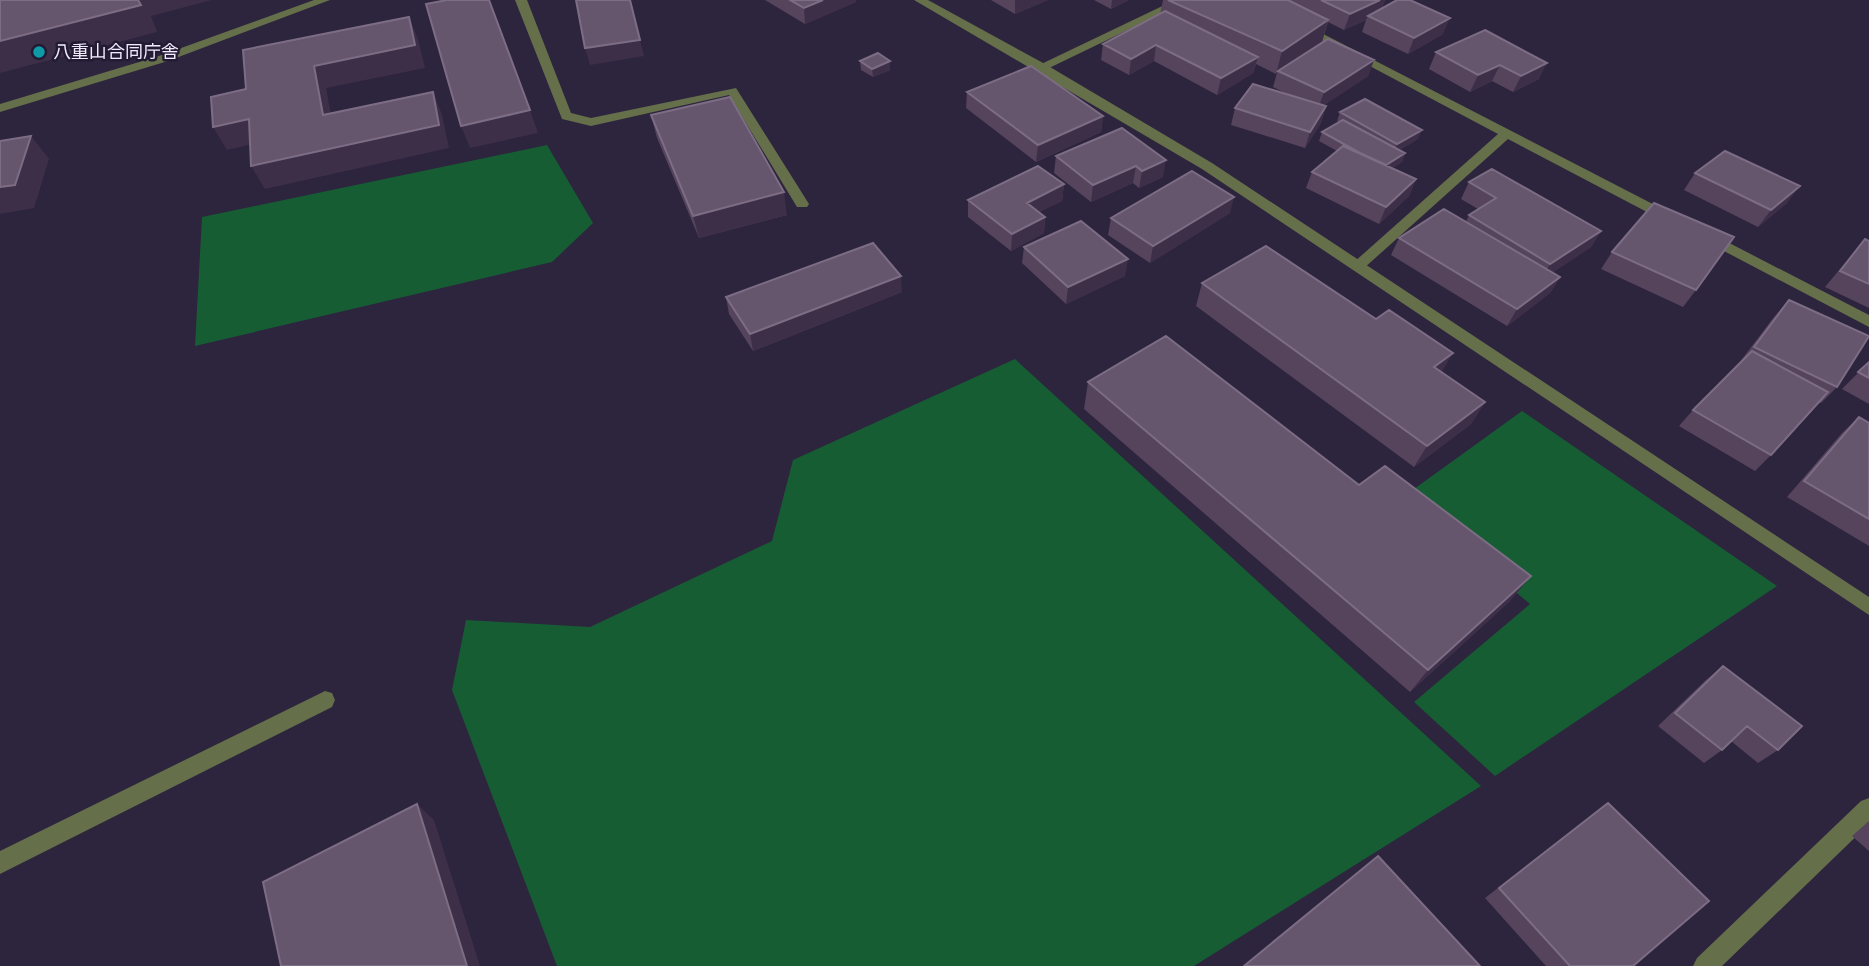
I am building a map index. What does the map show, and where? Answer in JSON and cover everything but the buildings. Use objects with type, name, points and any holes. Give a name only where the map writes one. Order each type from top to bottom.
[{"type":"street","points":[[0,108],[74,89],[197,48],[324,0]]},
{"type":"street","points":[[521,0],[566,116],[591,122],[732,91],[802,204]]},
{"type":"street","points":[[920,0],[1041,67],[1207,166],[1869,607]]},
{"type":"street","points":[[1041,67],[1184,0]]},
{"type":"street","points":[[1289,19],[1869,321]]},
{"type":"street","points":[[1358,266],[1507,133]]},
{"type":"street","points":[[0,863],[325,701]]},
{"type":"street","points":[[1705,966],[1869,809]]},
{"type":"green space","points":[[547,145],[593,223],[552,262],[195,346],[202,217]]},
{"type":"green space","points":[[1015,359],[1481,786],[1194,966],[557,966],[452,690],[466,620],[590,627],[772,541],[793,460]]},
{"type":"green space","points":[[1522,411],[1777,586],[1495,776],[1414,702],[1530,604],[1403,497]]},
{"type":"place","name":"八重山合同庁舎","points":[[39,52]]}]
